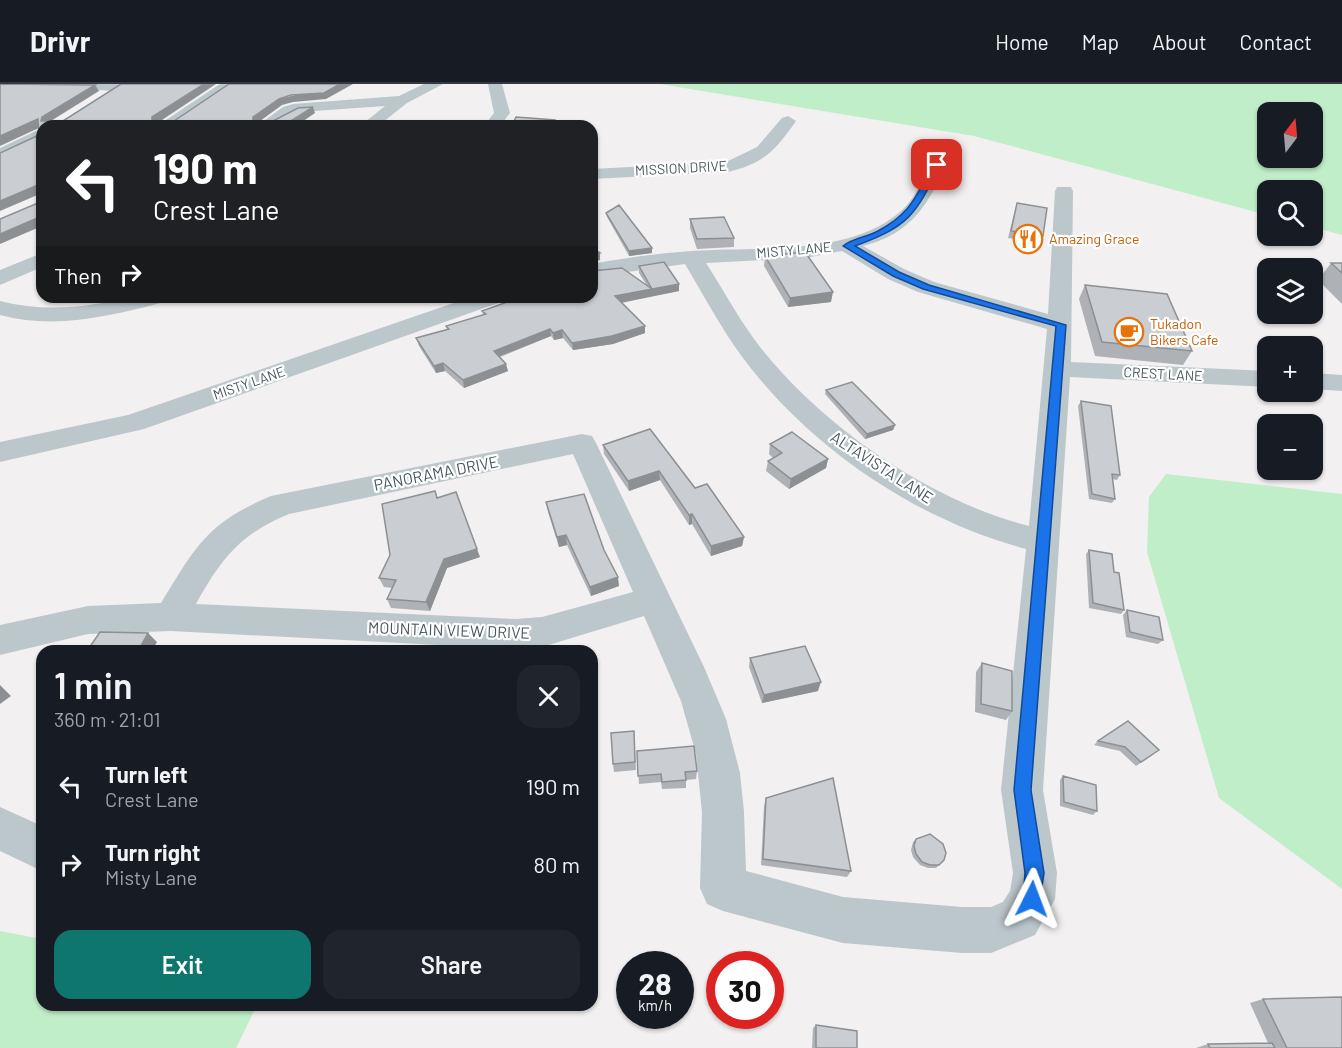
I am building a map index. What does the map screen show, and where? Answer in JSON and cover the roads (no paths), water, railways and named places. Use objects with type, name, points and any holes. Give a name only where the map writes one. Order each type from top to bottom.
[{"type":"street","points":[[76,84],[108,85],[119,88],[98,102]]},
{"type":"street","points":[[174,120],[230,84]]},
{"type":"street","points":[[376,120],[402,100],[436,84]]},
{"type":"street","points":[[495,84],[502,113],[497,120]]},
{"type":"street","points":[[274,120],[298,107],[402,100]]},
{"type":"street","name":"MISSION DRIVE","points":[[598,174],[728,167],[749,161],[763,153],[788,121]]},
{"type":"street","points":[[0,155],[36,136]]},
{"type":"street","name":"MISTY LANE","points":[[598,270],[641,261],[848,246],[879,234],[908,215],[916,206],[947,145]]},
{"type":"street","points":[[654,600],[693,683],[713,738],[724,826],[723,888],[843,920],[991,930],[1019,919],[1032,899],[1035,873],[1022,790],[1058,369],[1064,191]]},
{"type":"street","points":[[848,246],[896,274],[926,287],[1061,325]]},
{"type":"street","name":"ALTAVISTA LANE","points":[[692,257],[728,317],[754,354],[791,397],[824,428],[865,459],[944,507],[982,524],[1043,542]]},
{"type":"street","points":[[0,278],[36,262]]},
{"type":"street","points":[[0,308],[28,315],[52,315],[103,309],[130,303]]},
{"type":"street","name":"MISTY LANE","points":[[0,452],[134,423],[476,303]]},
{"type":"street","name":"CREST LANE","points":[[1058,369],[1257,378]]},
{"type":"street","points":[[1323,382],[1342,383]]},
{"type":"street","name":"PANORAMA DRIVE","points":[[171,617],[213,546],[228,531],[262,511],[282,504],[582,443],[654,600]]},
{"type":"street","name":"MOUNTAIN VIEW DRIVE","points":[[0,640],[88,620],[171,617],[516,634],[542,632],[654,600]]},
{"type":"street","points":[[0,828],[36,846]]},
{"type":"place","name":"Amazing Grace","points":[[1028,239]]},
{"type":"place","name":"Tukadon Bikers Cafe","points":[[1129,332]]}]
